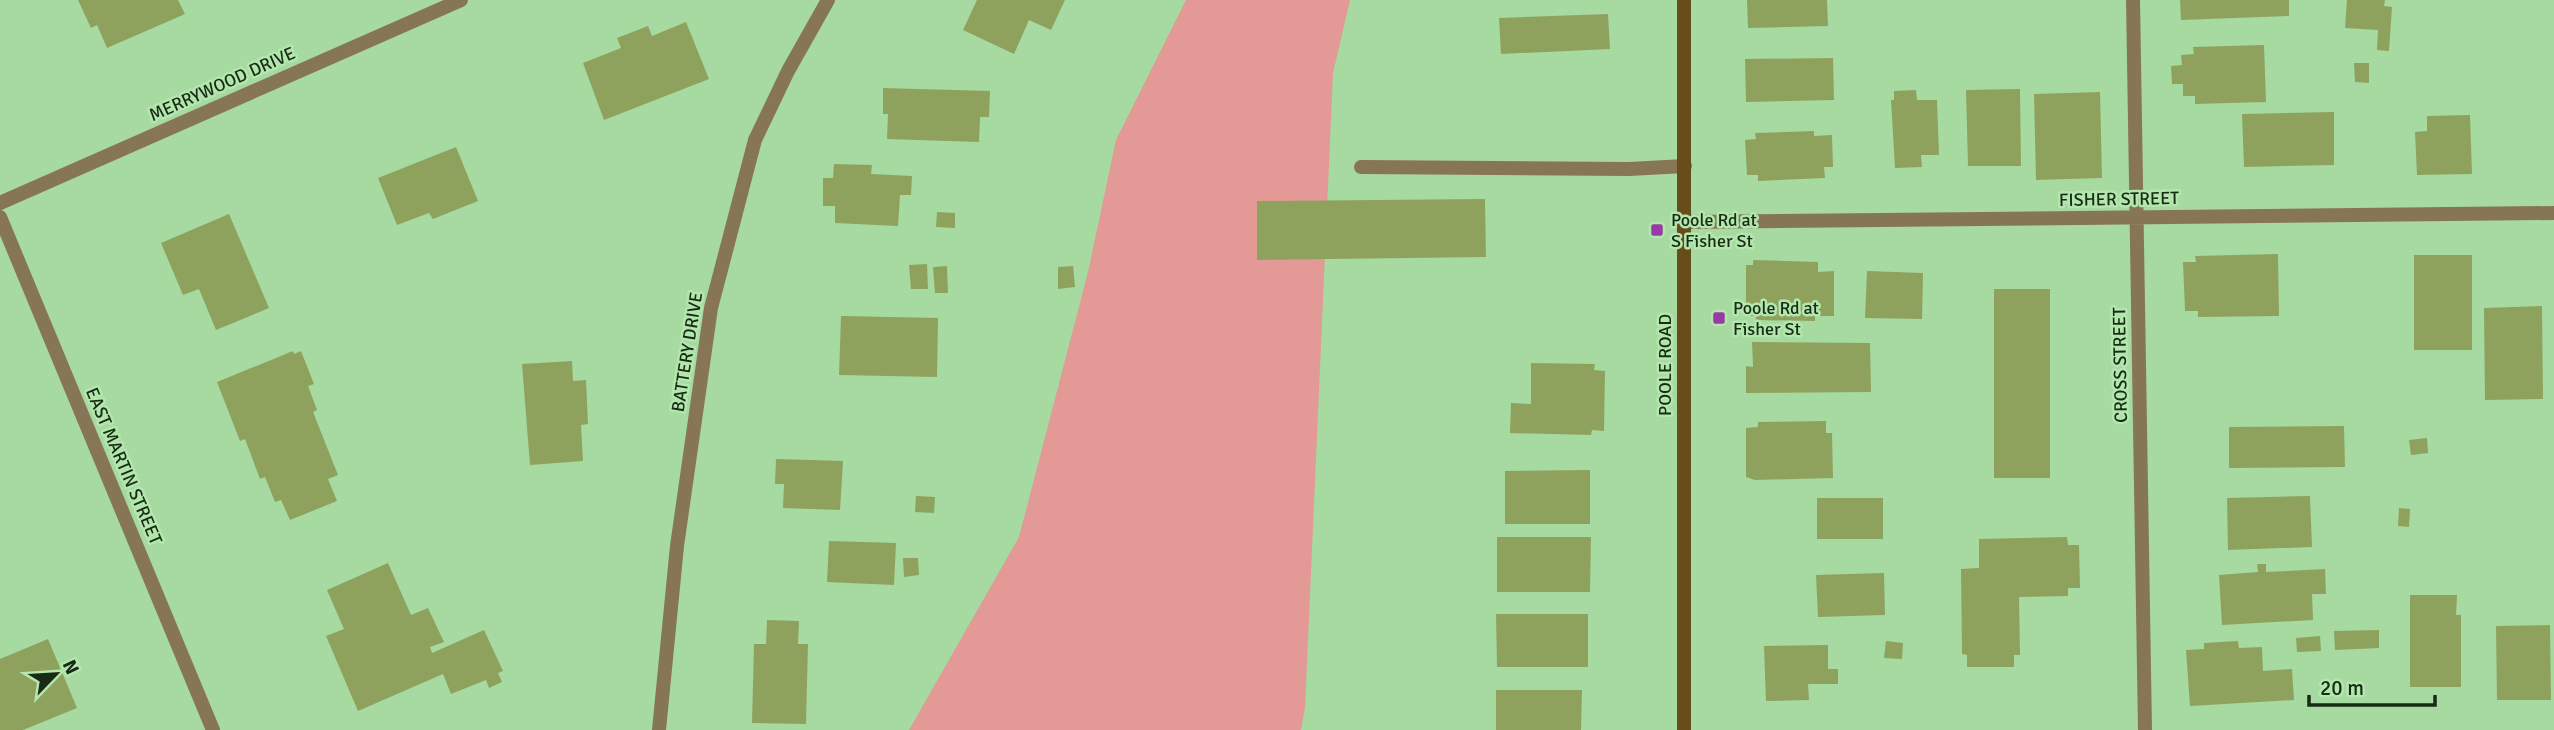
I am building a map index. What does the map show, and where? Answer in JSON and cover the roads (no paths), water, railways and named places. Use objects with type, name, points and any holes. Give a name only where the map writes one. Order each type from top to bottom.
[{"type":"main road","name":"POOLE ROAD","points":[[1684,0],[1684,730]]},
{"type":"street","name":"MERRYWOOD DRIVE","points":[[0,203],[461,0]]},
{"type":"street","name":"BATTERY DRIVE","points":[[659,730],[677,546],[712,308],[755,140],[788,71],[828,0]]},
{"type":"street","name":"CROSS STREET","points":[[2133,0],[2145,730]]},
{"type":"street","points":[[1361,167],[1629,169],[1685,166]]},
{"type":"street","name":"FISHER STREET","points":[[1685,222],[2554,213]]},
{"type":"street","name":"EAST MARTIN STREET","points":[[0,217],[213,730]]},
{"type":"place","name":"Poole Rd at S Fisher St","points":[[1657,230]]},
{"type":"place","name":"Poole Rd at Fisher St","points":[[1719,318]]}]
